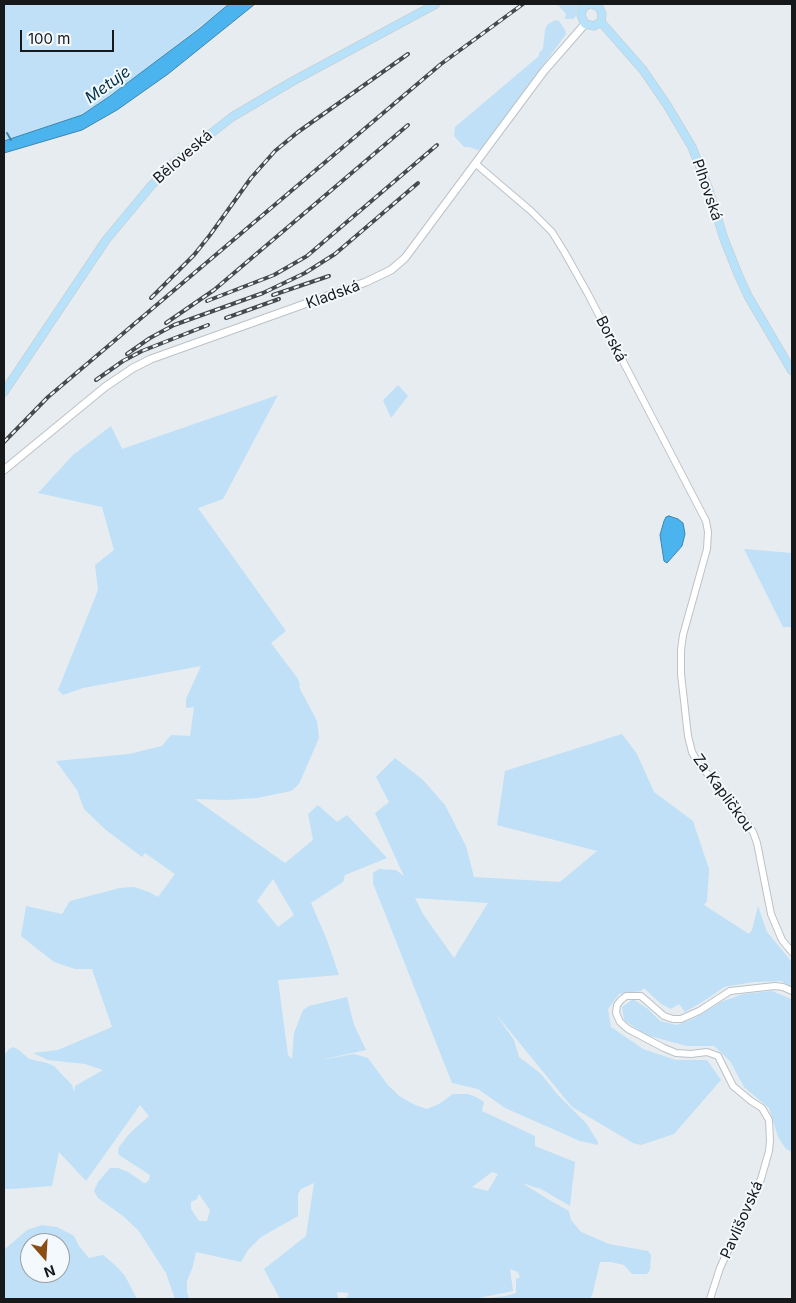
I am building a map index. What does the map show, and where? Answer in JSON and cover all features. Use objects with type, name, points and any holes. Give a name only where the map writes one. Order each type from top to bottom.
[{"type":"main road","name":"Běloveská","points":[[4,392],[106,240],[172,164],[232,117],[293,81],[436,4]]},
{"type":"main road","points":[[588,4],[597,6],[602,12],[601,22],[594,26],[585,24],[581,13],[583,8],[588,4]]},
{"type":"main road","name":"Plhovská","points":[[601,22],[643,70],[692,147],[738,274],[792,371]]},
{"type":"main road","name":"Kladská","points":[[4,470],[105,387],[133,368],[366,282],[391,270],[405,258],[544,72],[585,24]]},
{"type":"street","name":"Borská","points":[[476,164],[531,211],[552,232],[565,253],[706,522],[708,540]]},
{"type":"street","name":"Za Kapličkou","points":[[708,540],[681,650],[688,736],[692,752],[698,763],[733,804],[753,832],[757,843],[771,914],[782,940],[792,952]]},
{"type":"street","name":"Pavlišovská","points":[[710,1299],[720,1268],[761,1179],[770,1140],[769,1120],[766,1111],[733,1086],[718,1056],[708,1052],[676,1053],[664,1048],[628,1029],[620,1022],[616,1013],[617,1005],[626,996],[641,996],[664,1016],[673,1020],[681,1019],[699,1011],[730,992],[775,986],[784,987],[792,991]]},
{"type":"shaded area","points":[[4,4],[229,4],[139,74],[82,115],[4,141]]},
{"type":"shaded area","points":[[554,4],[579,4],[576,16],[573,19],[565,19],[566,14],[559,6]]},
{"type":"shaded area","points":[[555,20],[559,21],[566,34],[482,149],[477,150],[464,147],[454,136],[455,127],[539,56],[543,49],[547,25]]},
{"type":"shaded area","points":[[398,385],[408,396],[391,418],[383,400]]},
{"type":"shaded area","points":[[278,395],[223,499],[198,508],[286,631],[271,643],[298,679],[299,687],[317,721],[319,738],[299,784],[291,791],[257,798],[195,799],[285,863],[313,840],[308,814],[318,805],[337,822],[347,815],[387,858],[345,875],[343,882],[311,903],[327,940],[339,975],[278,980],[288,1055],[292,1059],[294,1033],[303,1010],[309,1006],[347,997],[354,1025],[366,1050],[320,1060],[354,1054],[368,1058],[387,1084],[399,1096],[427,1109],[439,1104],[453,1094],[468,1094],[484,1102],[482,1111],[535,1136],[535,1146],[575,1162],[570,1206],[541,1189],[522,1183],[569,1211],[571,1220],[581,1232],[609,1244],[648,1251],[651,1255],[650,1270],[647,1274],[632,1274],[624,1265],[600,1262],[592,1296],[589,1299],[480,1299],[516,1293],[516,1279],[520,1277],[518,1272],[510,1269],[513,1291],[474,1299],[346,1299],[349,1293],[337,1292],[338,1299],[280,1299],[264,1269],[306,1236],[314,1183],[301,1189],[298,1194],[298,1216],[261,1237],[248,1250],[241,1262],[196,1252],[187,1281],[189,1299],[175,1299],[166,1273],[138,1230],[123,1216],[98,1198],[94,1191],[98,1182],[110,1168],[118,1168],[128,1172],[144,1183],[149,1180],[150,1175],[119,1155],[118,1152],[119,1147],[130,1133],[149,1116],[140,1105],[86,1181],[59,1152],[52,1186],[4,1189],[4,1055],[13,1047],[29,1059],[54,1066],[72,1085],[74,1092],[75,1086],[103,1070],[85,1064],[48,1060],[33,1053],[58,1050],[112,1027],[92,969],[75,969],[54,962],[21,936],[26,906],[62,914],[70,901],[120,888],[134,887],[158,897],[175,874],[145,853],[142,857],[106,830],[84,809],[77,790],[56,761],[129,754],[162,746],[171,735],[190,736],[194,707],[186,708],[186,699],[201,666],[83,688],[63,695],[58,690],[98,590],[95,565],[114,550],[102,507],[38,493],[73,455],[111,426],[122,449]],"holes":[[[273,879],[294,915],[278,927],[257,901]],[[492,1172],[498,1174],[488,1191],[472,1187]],[[199,1194],[210,1210],[207,1221],[199,1221],[191,1209],[191,1202],[197,1199]]]},
{"type":"shaded area","points":[[744,549],[792,553],[791,627],[783,627]]},
{"type":"shaded area","points":[[622,734],[637,754],[654,792],[693,821],[709,869],[707,901],[704,905],[749,934],[752,930],[758,906],[767,932],[792,962],[792,987],[781,981],[753,982],[724,987],[685,1012],[679,1004],[671,1009],[661,1004],[644,988],[641,991],[619,994],[608,1009],[611,1027],[643,1049],[676,1060],[707,1060],[721,1080],[674,1134],[641,1145],[633,1143],[572,1107],[495,1013],[514,1040],[519,1057],[540,1073],[558,1095],[586,1123],[598,1145],[580,1141],[505,1108],[478,1089],[452,1083],[373,883],[373,873],[379,869],[396,870],[404,876],[375,813],[389,802],[376,777],[395,758],[423,780],[445,805],[466,846],[474,877],[560,882],[597,851],[497,825],[505,771]],"holes":[[[415,898],[488,903],[454,958],[423,914]]]},
{"type":"shaded area","points":[[772,991],[791,999],[792,1002],[792,1152],[786,1149],[778,1137],[769,1108],[744,1087],[730,1061],[714,1046],[687,1046],[646,1035],[624,1020],[622,1007],[633,999],[648,1009],[660,1021],[677,1025],[695,1018],[721,1002],[743,994]]},
{"type":"shaded area","points":[[42,1225],[57,1227],[68,1233],[24,1233]]},
{"type":"shaded area","points":[[70,1234],[74,1236],[79,1246],[89,1258],[103,1255],[116,1266],[125,1276],[137,1299],[4,1299],[4,1250],[20,1236],[20,1283],[70,1283]]},
{"type":"water","points":[[229,4],[255,4],[168,74],[117,110],[82,130],[4,153],[4,141],[82,115],[199,29]]},
{"type":"water","points":[[669,516],[683,523],[685,534],[682,546],[667,563],[664,561],[660,535],[664,521]]},
{"type":"waterway","points":[[7,133],[11,140]]},
{"type":"railway","points":[[4,442],[48,397],[441,64],[523,4]]},
{"type":"railway","points":[[151,298],[194,255],[251,178],[275,151],[298,132],[408,54]]},
{"type":"railway","points":[[166,323],[214,290],[408,125]]},
{"type":"railway","points":[[207,301],[274,275],[307,256],[437,145]]},
{"type":"railway","points":[[127,354],[150,338],[174,325],[263,293],[305,273],[335,254],[418,183]]},
{"type":"railway","points":[[273,295],[329,276]]},
{"type":"railway","points":[[226,318],[279,299]]},
{"type":"railway","points":[[96,380],[123,361],[142,351],[208,325]]},
{"type":"water label","name":"Metuje","points":[[108,85]]}]
